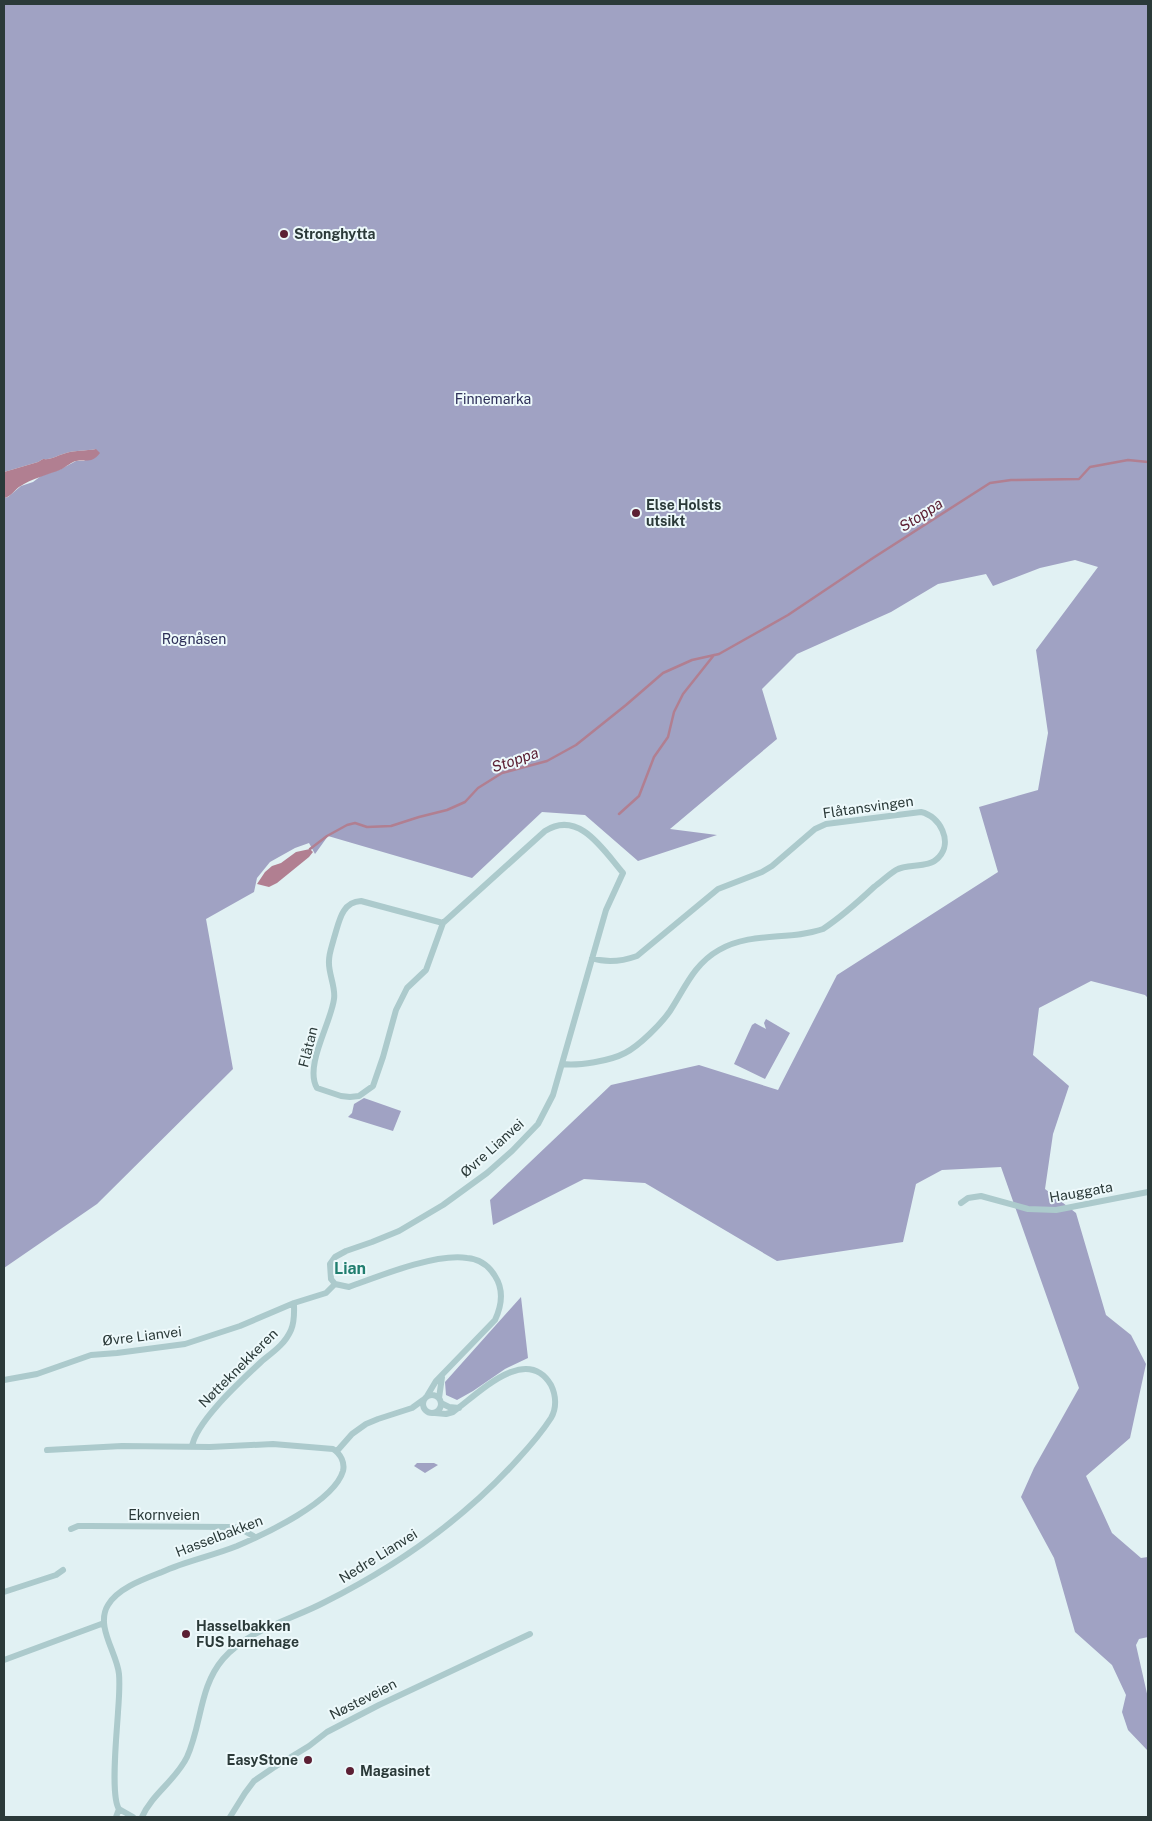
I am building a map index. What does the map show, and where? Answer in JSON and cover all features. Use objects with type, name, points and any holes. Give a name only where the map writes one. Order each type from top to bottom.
[{"type":"street","name":"Flåtansvingen","points":[[562,1064],[575,1065],[626,1052],[665,1017],[692,974],[709,956],[742,940],[764,936],[799,935],[812,933],[823,928],[833,922],[896,870],[936,861],[944,852],[945,837],[936,821],[930,815],[921,812],[826,824],[815,829],[772,866],[762,872],[718,889],[637,956],[616,961],[599,961],[592,958]]},
{"type":"street","name":"Flåtan","points":[[443,923],[361,901],[353,903],[344,910],[328,959],[334,999],[314,1070],[316,1088],[350,1097],[359,1096],[373,1086],[396,1010],[407,988],[426,970],[443,923],[545,831],[560,825],[572,825],[588,834],[623,873]]},
{"type":"street","name":"Øvre Lianvei","points":[[4,1380],[37,1374],[91,1355],[117,1354],[185,1344],[240,1326],[294,1303],[326,1293],[335,1284],[331,1279],[330,1270],[331,1261],[335,1257],[399,1230],[443,1205],[487,1173],[524,1140],[538,1124],[548,1106],[608,904],[623,873]]},
{"type":"street","name":"Hauggata","points":[[961,1203],[968,1198],[981,1196],[1028,1209],[1056,1210],[1148,1192]]},
{"type":"street","points":[[335,1284],[349,1287],[407,1267],[450,1258],[470,1258],[489,1267],[496,1277],[500,1288],[499,1312],[489,1327],[432,1387],[422,1406],[426,1412]]},
{"type":"street","name":"Nøtteknekkeren","points":[[192,1447],[195,1434],[202,1422],[285,1340],[291,1331],[294,1320],[294,1303]]},
{"type":"street","name":"Nedre Lianvei","points":[[142,1817],[153,1800],[178,1772],[186,1759],[196,1733],[203,1698],[209,1680],[223,1659],[234,1647],[250,1637],[324,1603],[366,1580],[423,1544],[480,1498],[524,1452],[551,1418],[556,1400],[553,1390],[545,1378],[533,1371],[518,1369],[504,1374],[450,1414],[435,1413]]},
{"type":"street","points":[[412,1408],[435,1413],[440,1410],[440,1383],[443,1376]]},
{"type":"street","points":[[47,1450],[122,1446],[192,1447],[281,1444],[328,1448],[337,1451],[352,1434],[366,1424],[412,1408],[433,1394],[449,1407],[459,1408]]},
{"type":"street","name":"Hasselbakken","points":[[104,1623],[105,1610],[109,1603],[124,1589],[161,1572],[237,1546],[305,1510],[334,1487],[341,1478],[344,1467],[343,1460],[337,1451]]},
{"type":"street","name":"Ekornveien","points":[[71,1530],[78,1526],[230,1527],[239,1528],[255,1537]]},
{"type":"street","points":[[4,1592],[56,1575],[63,1570]]},
{"type":"street","points":[[4,1660],[104,1623],[119,1674],[115,1777],[116,1803],[119,1809],[133,1817]]},
{"type":"street","name":"Nøsteveien","points":[[230,1817],[254,1781],[310,1746],[332,1728],[530,1634]]},
{"type":"street","points":[[116,1817],[119,1809]]},
{"type":"green space","name":"Finnemarka","points":[[4,4],[1148,4],[1148,998],[1145,995],[1091,981],[1039,1008],[1033,1055],[1069,1086],[1053,1134],[1045,1189],[1076,1213],[1106,1315],[1131,1335],[1146,1364],[1130,1438],[1086,1476],[1112,1533],[1141,1558],[1148,1557],[1148,1637],[1139,1639],[1136,1645],[1148,1698],[1148,1751],[1128,1730],[1122,1712],[1126,1695],[1112,1665],[1075,1632],[1054,1558],[1021,1497],[1034,1468],[1079,1388],[1001,1167],[942,1170],[916,1184],[903,1242],[777,1261],[645,1183],[584,1179],[493,1225],[490,1200],[611,1085],[699,1065],[778,1090],[837,975],[998,872],[979,807],[1038,790],[1048,733],[1036,650],[1098,567],[1075,560],[1040,568],[993,586],[986,574],[938,584],[891,612],[797,654],[762,689],[777,739],[670,829],[717,835],[638,861],[585,815],[542,812],[472,878],[328,836],[315,854],[309,843],[295,848],[270,862],[257,878],[254,892],[206,919],[233,1069],[97,1204],[4,1268],[4,498],[21,486],[33,482],[41,476],[76,461],[84,461],[96,449],[75,451],[43,459],[4,472]]},
{"type":"green space","points":[[766,1019],[790,1033],[765,1079],[734,1064],[752,1025],[755,1023],[766,1029],[764,1023]]},
{"type":"green space","points":[[364,1098],[401,1111],[393,1131],[348,1117],[352,1113],[354,1104]]},
{"type":"green space","points":[[521,1297],[528,1358],[505,1369],[457,1400],[446,1395],[445,1382]]},
{"type":"green space","points":[[417,1463],[434,1463],[438,1465],[425,1473],[414,1466]]},
{"type":"shaded area","points":[[96,449],[100,453],[94,459],[74,462],[62,469],[24,484],[4,498],[4,472],[75,451]]},
{"type":"shaded area","points":[[310,849],[313,852],[309,857],[277,883],[269,887],[257,884],[265,872],[272,866],[281,863],[296,852]]},
{"type":"waterway","name":"Stoppa","points":[[310,849],[327,836],[347,825],[355,823],[367,827],[391,826],[447,810],[465,802],[478,788],[502,773],[547,761],[576,745],[663,673],[692,660],[719,654],[788,615],[990,483],[1011,480],[1079,479],[1090,467],[1128,460],[1148,462]]},
{"type":"waterway","name":"Stoppa","points":[[619,814],[639,796],[654,757],[668,737],[674,712],[683,694],[714,655]]},
{"type":"place","name":"Stronghytta","points":[[284,234]]},
{"type":"place","name":"Else Holsts utsikt","points":[[636,513]]},
{"type":"place","name":"Hasselbakken FUS barnehage","points":[[186,1634]]},
{"type":"place","name":"EasyStone","points":[[308,1760]]},
{"type":"place","name":"Magasinet","points":[[350,1771]]},
{"type":"district","name":"Lian","points":[[350,1268]]},
{"type":"park label","name":"Rognåsen","points":[[194,639]]}]
